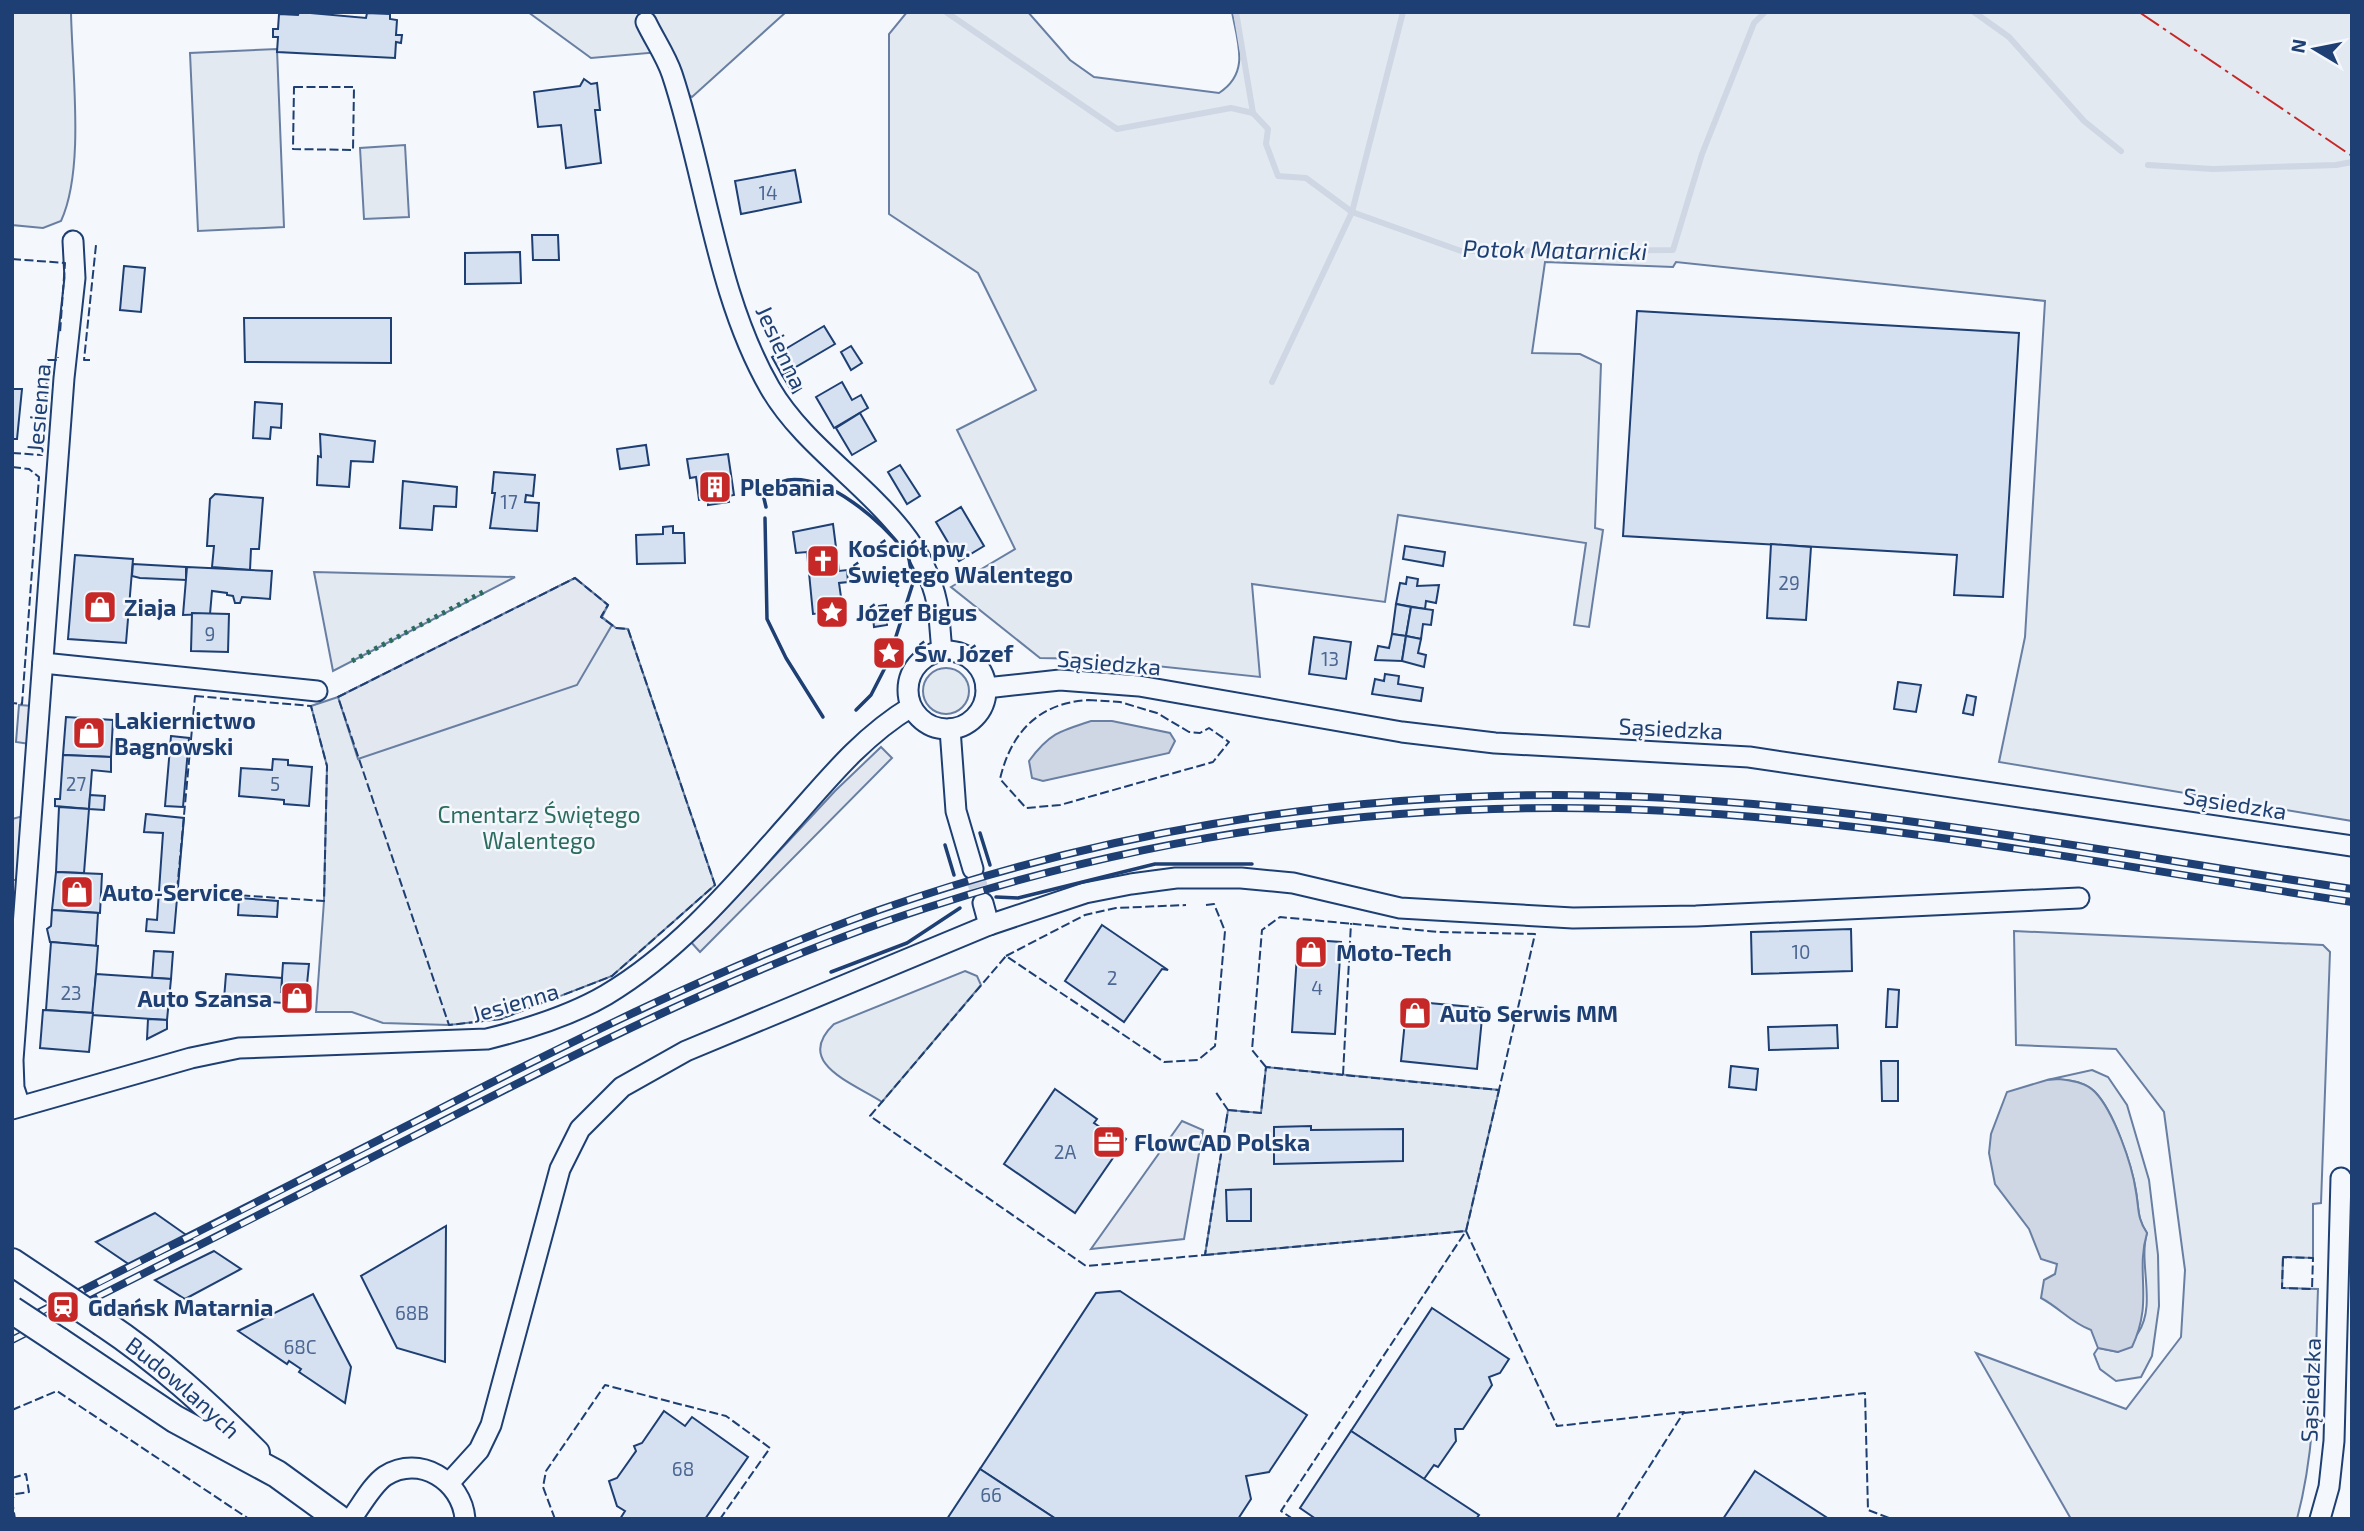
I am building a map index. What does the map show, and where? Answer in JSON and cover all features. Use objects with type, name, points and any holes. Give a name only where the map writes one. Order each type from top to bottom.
[{"type":"main road","name":"Budowlanych","points":[[12,1262],[143,1349],[200,1397],[277,1474]]},
{"type":"main road","name":"Budowlanych","points":[[12,1310],[175,1419],[277,1474],[339,1519]]},
{"type":"street","name":"Jesienna","points":[[646,22],[672,72],[725,273],[769,387],[821,452],[885,510],[906,535],[934,593],[942,650]]},
{"type":"street","name":"Jesienna","points":[[74,241],[75,278],[13,1060],[16,1108],[191,1058],[239,1048],[487,1040],[519,1031],[586,1005],[633,976],[692,928],[848,756],[882,724],[911,707]]},
{"type":"street","points":[[942,650],[967,656],[977,664],[986,688],[980,712],[972,720],[950,729],[927,724],[911,707],[908,683],[912,671],[920,661],[942,650]]},
{"type":"street","points":[[43,663],[317,691]]},
{"type":"street","name":"Sąsiedzka","points":[[986,688],[1060,680],[1139,686],[1402,732],[1495,743],[1749,757],[2352,846]]},
{"type":"street","points":[[950,729],[956,811],[973,869]]},
{"type":"street","points":[[450,1482],[479,1450],[491,1425],[560,1169],[580,1129],[622,1087],[686,1051],[989,925],[1084,893],[1176,878],[1241,878],[1293,883],[1426,911],[1573,918],[1696,916],[2080,898]]},
{"type":"street","points":[[983,902],[989,925]]},
{"type":"street","name":"Sąsiedzka","points":[[2320,1519],[2329,1487],[2334,1441],[2341,1178]]},
{"type":"street","points":[[351,1519],[385,1476],[409,1469],[436,1472],[450,1482],[464,1504],[465,1519]]},
{"type":"green space","points":[[12,12],[71,12],[75,119],[73,175],[61,221],[43,228],[12,225]]},
{"type":"green space","points":[[528,12],[786,12],[692,97],[681,89],[671,51],[591,58]]},
{"type":"green space","points":[[907,12],[1028,12],[1070,60],[1094,77],[1219,93],[1229,85],[1238,67],[1239,46],[1232,12],[2352,12],[2352,821],[1999,762],[2025,637],[2045,301],[1676,262],[1673,267],[1545,262],[1532,353],[1580,354],[1601,364],[1595,528],[1603,530],[1589,627],[1574,625],[1586,543],[1398,515],[1385,602],[1252,584],[1260,677],[1090,659],[1040,658],[951,587],[1015,549],[957,430],[1036,390],[978,273],[889,214],[889,34]]},
{"type":"green space","points":[[277,49],[284,227],[198,231],[190,53]]},
{"type":"green space","points":[[405,145],[409,217],[364,219],[360,148]]},
{"type":"green space","points":[[314,572],[515,577],[333,671]]},
{"type":"green space","name":"Cmentarz Świętego Walentego","points":[[575,578],[608,605],[602,617],[616,628],[628,629],[715,885],[612,976],[501,1019],[449,1025],[383,1023],[352,1012],[316,1012],[324,901],[327,766],[311,706],[338,697]]},
{"type":"green space","points":[[946,668],[962,675],[969,691],[962,707],[946,714],[930,707],[923,691],[930,675]]},
{"type":"green space","points":[[2014,931],[2323,945],[2330,952],[2321,1203],[2313,1204],[2313,1258],[2283,1257],[2282,1288],[2318,1289],[2312,1434],[2297,1519],[2071,1519],[1976,1353],[2126,1409],[2181,1337],[2185,1270],[2164,1112],[2116,1049],[2016,1045]]},
{"type":"green space","points":[[965,971],[977,976],[981,985],[882,1102],[843,1079],[824,1061],[820,1050],[823,1038],[834,1024]]},
{"type":"green space","points":[[1266,1067],[1499,1090],[1466,1231],[1205,1255],[1228,1110],[1261,1113]]},
{"type":"green space","points":[[2092,1070],[2108,1077],[2127,1105],[2149,1180],[2158,1255],[2159,1306],[2152,1356],[2141,1377],[2116,1381],[2100,1369],[2094,1354],[2098,1348],[2118,1352],[2136,1336],[2143,1322],[2147,1297],[2144,1257],[2147,1233],[2140,1218],[2134,1180],[2126,1153],[2115,1124],[2101,1099],[2083,1084],[2047,1080]]},
{"type":"shaded area","points":[[575,578],[608,605],[601,617],[612,625],[577,685],[358,759],[338,697]]},
{"type":"shaded area","points":[[19,705],[33,706],[30,744],[16,742]]},
{"type":"shaded area","points":[[1091,721],[1112,721],[1170,733],[1175,741],[1169,753],[1043,781],[1032,778],[1029,761],[1049,739]]},
{"type":"shaded area","points":[[881,747],[892,758],[700,952],[689,940],[746,887],[835,791]]},
{"type":"shaded area","points":[[23,816],[18,880],[12,880],[12,819]]},
{"type":"shaded area","points":[[2059,1079],[2087,1086],[2095,1092],[2109,1112],[2126,1153],[2134,1180],[2140,1218],[2147,1233],[2143,1261],[2142,1315],[2132,1347],[2118,1352],[2098,1348],[2091,1330],[2041,1298],[2044,1280],[2055,1274],[2057,1264],[2041,1259],[2029,1229],[1995,1184],[1989,1153],[1991,1134],[2007,1092]]},
{"type":"shaded area","points":[[1182,1121],[1203,1130],[1184,1239],[1091,1249]]},
{"type":"building","points":[[299,12],[366,18],[367,13],[390,14],[390,19],[397,20],[396,35],[402,35],[401,43],[396,42],[395,58],[277,52],[278,37],[273,37],[273,29],[278,29],[279,14],[298,15]]},
{"type":"building","points":[[584,79],[591,84],[597,83],[600,110],[595,110],[601,163],[566,168],[561,125],[538,127],[534,92],[580,86]]},
{"type":"building","points":[[795,170],[801,202],[741,214],[735,181]]},
{"type":"building","points":[[532,235],[558,235],[559,260],[533,260]]},
{"type":"building","points":[[520,252],[521,283],[465,284],[465,253]]},
{"type":"building","points":[[124,266],[145,268],[141,312],[120,310]]},
{"type":"building","points":[[1637,311],[2019,333],[2003,597],[1954,595],[1957,555],[1623,536]]},
{"type":"building","points":[[244,318],[391,318],[391,363],[245,362]]},
{"type":"building","points":[[824,326],[835,344],[782,375],[772,357]]},
{"type":"building","points":[[851,346],[862,363],[851,370],[841,352]]},
{"type":"building","points":[[791,370],[801,388],[793,393],[782,375]]},
{"type":"building","points":[[842,382],[852,400],[861,395],[868,408],[834,428],[816,397]]},
{"type":"building","points":[[12,389],[22,389],[17,439],[12,439]]},
{"type":"building","points":[[255,402],[282,404],[281,428],[271,427],[270,439],[253,438]]},
{"type":"building","points":[[860,413],[876,441],[852,455],[836,428]]},
{"type":"building","points":[[320,434],[375,441],[373,462],[351,461],[349,487],[317,485],[318,456],[321,457]]},
{"type":"building","points":[[646,445],[649,465],[620,469],[617,449]]},
{"type":"building","name":"Plebania","points":[[728,454],[734,495],[728,496],[729,502],[708,505],[708,499],[699,500],[696,477],[690,478],[687,459]]},
{"type":"building","points":[[900,465],[920,496],[907,504],[888,472]]},
{"type":"building","points":[[494,472],[535,475],[533,496],[526,495],[525,502],[539,503],[537,531],[490,528],[495,493],[492,493]]},
{"type":"building","points":[[403,481],[457,487],[456,507],[434,506],[432,530],[400,528]]},
{"type":"building","points":[[215,494],[263,498],[259,549],[251,549],[250,570],[212,567],[214,546],[207,546],[210,499]]},
{"type":"building","points":[[961,507],[984,546],[959,561],[936,522]]},
{"type":"building","name":"Kościół pw. Świętego Walentego","points":[[833,524],[839,571],[847,570],[848,582],[839,583],[843,611],[813,614],[807,552],[796,553],[793,532]]},
{"type":"building","points":[[673,526],[673,533],[684,533],[685,563],[637,564],[636,535],[663,534],[663,527]]},
{"type":"building","points":[[1771,544],[1811,547],[1806,620],[1767,618]]},
{"type":"building","points":[[1405,546],[1445,552],[1443,566],[1403,559]]},
{"type":"building","name":"Ziaja","points":[[75,555],[133,559],[126,643],[68,639]]},
{"type":"building","points":[[133,564],[186,567],[186,580],[132,576]]},
{"type":"building","points":[[187,567],[272,571],[270,599],[242,597],[240,603],[235,603],[233,596],[212,591],[210,614],[183,615]]},
{"type":"building","points":[[1407,577],[1418,579],[1417,586],[1439,585],[1436,603],[1426,601],[1425,609],[1396,604],[1400,583],[1406,584]]},
{"type":"building","points":[[1396,604],[1411,607],[1406,636],[1392,634]]},
{"type":"building","points":[[886,605],[887,625],[874,627],[872,607]]},
{"type":"building","points":[[1411,607],[1433,610],[1431,625],[1423,624],[1421,639],[1406,636]]},
{"type":"building","points":[[192,613],[229,614],[228,652],[191,651]]},
{"type":"building","points":[[1392,634],[1406,636],[1402,661],[1375,660],[1378,646],[1389,648]]},
{"type":"building","points":[[1406,636],[1421,639],[1418,653],[1426,655],[1424,667],[1402,661]]},
{"type":"building","points":[[1314,637],[1351,642],[1346,679],[1309,674]]},
{"type":"building","points":[[1385,674],[1399,676],[1398,684],[1423,688],[1421,701],[1372,694],[1375,679],[1384,681]]},
{"type":"building","points":[[1898,682],[1921,685],[1916,712],[1894,709]]},
{"type":"building","points":[[1967,695],[1976,697],[1973,715],[1963,713]]},
{"type":"building","name":"Lakiernictwo Bagnowski","points":[[66,717],[113,720],[111,757],[63,755]]},
{"type":"building","points":[[171,736],[189,738],[183,807],[165,806]]},
{"type":"building","points":[[63,755],[111,757],[111,772],[92,770],[89,809],[55,806],[55,799],[60,799]]},
{"type":"building","points":[[273,759],[288,760],[288,765],[312,767],[309,806],[284,804],[284,800],[239,796],[241,768],[272,770]]},
{"type":"building","points":[[90,795],[105,796],[104,810],[89,809]]},
{"type":"building","points":[[59,807],[89,809],[84,873],[56,872]]},
{"type":"building","points":[[146,814],[184,818],[174,933],[146,931],[147,919],[157,920],[163,833],[144,832]]},
{"type":"building","name":"Auto-Service","points":[[56,872],[102,874],[100,913],[52,910]]},
{"type":"building","points":[[239,898],[278,901],[277,917],[238,915]]},
{"type":"building","points":[[52,910],[98,913],[96,946],[50,942],[47,929],[51,926]]},
{"type":"building","points":[[1102,925],[1168,970],[1162,969],[1124,1022],[1065,981]]},
{"type":"building","points":[[1851,929],[1852,971],[1752,974],[1751,932]]},
{"type":"building","points":[[1298,939],[1341,942],[1335,1034],[1292,1032]]},
{"type":"building","points":[[51,942],[98,946],[93,1013],[46,1010]]},
{"type":"building","points":[[154,951],[173,952],[171,979],[152,978]]},
{"type":"building","points":[[283,963],[309,964],[306,994],[281,992]]},
{"type":"building","points":[[96,974],[171,979],[167,1020],[92,1015]]},
{"type":"building","points":[[226,974],[282,978],[281,992],[300,993],[299,1004],[224,999]]},
{"type":"building","points":[[1888,989],[1899,990],[1897,1027],[1886,1027]]},
{"type":"building","points":[[1407,1001],[1483,1008],[1477,1069],[1401,1061]]},
{"type":"building","points":[[43,1010],[93,1013],[89,1052],[40,1048]]},
{"type":"building","points":[[148,1019],[167,1020],[167,1029],[147,1039]]},
{"type":"building","points":[[1837,1025],[1838,1048],[1769,1050],[1768,1027]]},
{"type":"building","points":[[1881,1061],[1898,1061],[1898,1101],[1882,1101]]},
{"type":"building","points":[[1731,1066],[1758,1069],[1756,1090],[1729,1087]]},
{"type":"building","points":[[1055,1089],[1097,1119],[1094,1123],[1106,1131],[1109,1127],[1126,1139],[1075,1213],[1004,1164]]},
{"type":"building","points":[[1311,1126],[1311,1130],[1403,1129],[1403,1161],[1274,1164],[1274,1127]]},
{"type":"building","points":[[1251,1189],[1251,1221],[1227,1221],[1226,1190]]},
{"type":"building","points":[[155,1213],[192,1239],[133,1267],[96,1242]]},
{"type":"building","points":[[446,1226],[445,1362],[397,1348],[361,1276]]},
{"type":"building","points":[[214,1251],[241,1269],[185,1299],[155,1280]]},
{"type":"building","points":[[1120,1291],[1307,1415],[1269,1472],[1246,1476],[1251,1499],[1238,1519],[1056,1519],[980,1469],[1096,1293]]},
{"type":"building","points":[[313,1294],[351,1367],[345,1403],[299,1372],[301,1369],[289,1361],[287,1364],[238,1331]]},
{"type":"building","points":[[1432,1308],[1509,1359],[1500,1373],[1489,1377],[1492,1385],[1463,1429],[1455,1429],[1456,1441],[1438,1467],[1434,1465],[1424,1479],[1351,1431]]},
{"type":"building","points":[[664,1411],[685,1426],[692,1417],[748,1457],[705,1519],[620,1519],[625,1511],[617,1506],[609,1481],[617,1478],[636,1451],[634,1446],[642,1443]]},
{"type":"building","points":[[1351,1431],[1479,1515],[1476,1519],[1316,1519],[1300,1508]]},
{"type":"building","points":[[980,1469],[1056,1519],[947,1519]]},
{"type":"building","points":[[1755,1471],[1775,1484],[1829,1519],[1723,1519]]},
{"type":"waterway","name":"Potok Matarnicki","points":[[946,12],[1117,129],[1231,108],[1253,113],[1268,129],[1266,144],[1278,176],[1306,178],[1352,212],[1461,251],[1673,250],[1702,154],[1754,23],[1765,12]]},
{"type":"waterway","points":[[1236,12],[1253,113]]},
{"type":"waterway","points":[[1272,382],[1352,212],[1403,12]]},
{"type":"waterway","name":"Potok Matarnicki","points":[[1974,12],[2009,37],[2084,121],[2121,151]]},
{"type":"waterway","name":"Potok Matarnicki","points":[[2148,165],[2213,169],[2336,165],[2352,162]]},
{"type":"tunnel","points":[[973,869],[983,903]]},
{"type":"railway","points":[[12,1326],[540,1058],[651,1004],[821,931],[961,883],[1044,860],[1213,824],[1384,802],[1556,795],[1656,797],[1756,804],[1956,827],[2352,889]]},
{"type":"railway","points":[[12,1340],[598,1043],[727,984],[793,956],[926,908],[1003,885],[1158,847],[1316,822],[1396,814],[1556,808],[1656,810],[1756,817],[1956,840],[2352,902]]},
{"type":"hedge","points":[[352,661],[485,591]]},
{"type":"fence","points":[[294,87],[354,87],[353,150],[293,149],[294,87]]},
{"type":"fence","points":[[90,360],[84,360],[96,245]]},
{"type":"fence","points":[[12,259],[65,263],[60,333]]},
{"type":"fence","points":[[12,453],[42,455],[48,360],[58,360],[58,357]]},
{"type":"fence","points":[[12,467],[29,469],[39,477],[22,704],[12,703]]},
{"type":"fence","points":[[575,578],[608,605],[601,617],[616,628],[628,629],[715,885],[612,976],[501,1019],[449,1025],[338,697],[575,578]]},
{"type":"fence","points":[[195,696],[311,706],[327,766],[324,901],[177,891],[195,696]]},
{"type":"fence","points":[[1088,700],[1120,702],[1157,713],[1189,732],[1200,733],[1209,728],[1229,742],[1213,762],[1060,805],[1026,808],[1000,779],[1012,747],[1020,734],[1042,714],[1071,702],[1088,700]]},
{"type":"fence","points":[[1206,905],[1214,904],[1225,931],[1215,1046],[1198,1060],[1164,1062],[1006,956],[870,1116],[1086,1266],[1205,1255],[1228,1110],[1215,1091]]},
{"type":"fence","points":[[1006,956],[1085,915],[1116,908],[1186,905]]},
{"type":"fence","points":[[1266,1067],[1252,1050],[1262,930],[1280,917],[1439,932],[1535,934],[1499,1090],[1343,1075],[1351,923]]},
{"type":"fence","points":[[1228,1110],[1261,1113],[1266,1067],[1343,1075]]},
{"type":"fence","points":[[1205,1255],[1466,1231],[1499,1090]]},
{"type":"fence","points":[[1293,1519],[1281,1511],[1466,1231],[1557,1426],[1684,1412],[1616,1519]]},
{"type":"fence","points":[[2283,1257],[2313,1258],[2312,1289],[2282,1288],[2283,1257]]},
{"type":"fence","points":[[555,1519],[543,1487],[546,1471],[605,1385],[726,1416],[770,1448],[720,1519]]},
{"type":"fence","points":[[12,1410],[57,1391],[249,1519]]},
{"type":"fence","points":[[1684,1413],[1865,1393],[1868,1510],[1892,1519]]},
{"type":"fence","points":[[12,1478],[26,1474],[29,1492],[15,1494],[12,1500]]},
{"type":"fence","points":[[12,1500],[15,1519]]},
{"type":"wall","points":[[766,507],[762,490],[788,480],[804,480],[837,492],[853,502],[882,526],[904,550]]},
{"type":"wall","points":[[765,518],[767,619],[786,658],[823,717]]},
{"type":"wall","points":[[856,710],[871,695],[890,658],[885,656],[886,648],[892,649],[913,583],[909,559]]},
{"type":"wall","points":[[980,833],[990,865]]},
{"type":"wall","points":[[945,845],[954,875]]},
{"type":"wall","points":[[996,897],[1018,898],[1155,864],[1252,864]]},
{"type":"wall","points":[[831,972],[907,943],[960,908]]},
{"type":"power","points":[[2139,12],[2352,156]]},
{"type":"place","name":"Plebania","points":[[715,487]]},
{"type":"place","name":"Kościół pw. Świętego Walentego","points":[[823,561]]},
{"type":"place","name":"Ziaja","points":[[100,607]]},
{"type":"place","name":"Józef Bigus","points":[[832,612]]},
{"type":"place","name":"Św. Józef","points":[[889,653]]},
{"type":"place","name":"Lakiernictwo Bagnowski","points":[[89,733]]},
{"type":"place","name":"Auto-Service","points":[[77,892]]},
{"type":"place","name":"Moto-Tech","points":[[1311,952]]},
{"type":"place","name":"Auto Szansa","points":[[297,998]]},
{"type":"place","name":"Auto Serwis MM","points":[[1415,1013]]},
{"type":"place","name":"FlowCAD Polska","points":[[1109,1142]]},
{"type":"place","name":"Gdańsk Matarnia","points":[[63,1307]]}]
